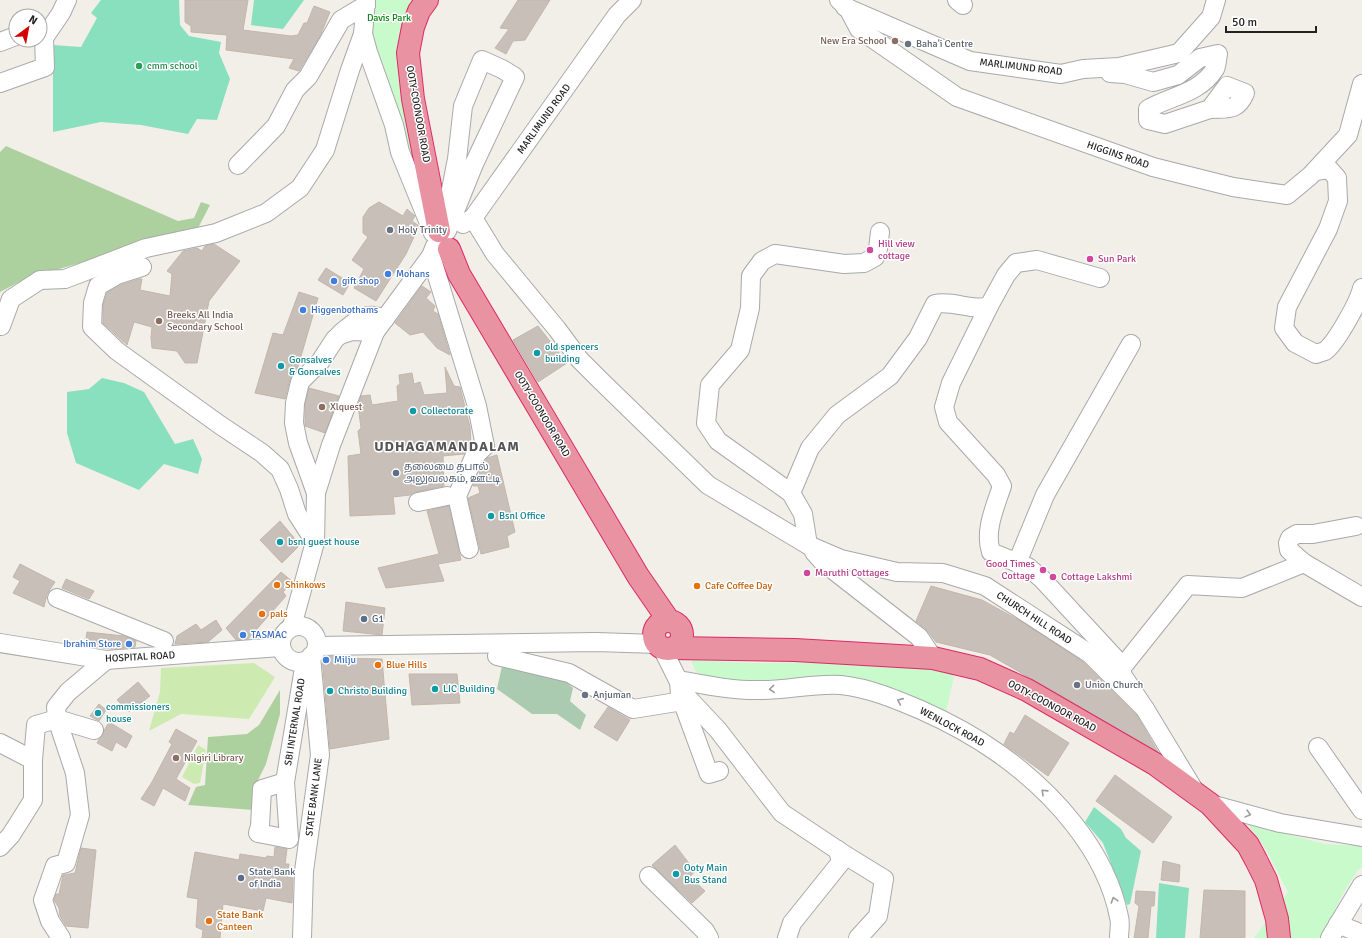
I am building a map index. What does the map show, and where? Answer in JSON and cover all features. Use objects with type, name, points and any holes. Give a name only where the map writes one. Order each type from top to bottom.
[{"type":"highway","name":"OOTY-COONOOR ROAD","points":[[427,0],[419,11],[413,27],[408,53],[413,99],[441,239],[459,274],[638,576],[666,638],[724,649],[795,650],[933,658],[980,670],[1027,690],[1155,764],[1203,797],[1248,845],[1266,880],[1276,912],[1279,938]]},
{"type":"street","points":[[48,15],[66,0]]},
{"type":"street","points":[[0,83],[45,66],[44,38],[61,13],[66,0]]},
{"type":"street","name":"MARLIMUND ROAD","points":[[441,239],[473,218],[617,16],[632,0]]},
{"type":"street","name":"MARLIMUND ROAD","points":[[832,0],[970,61],[1061,74],[1083,69],[1119,67],[1179,53],[1211,17],[1216,0]]},
{"type":"street","points":[[1,326],[11,299],[40,280],[65,279],[146,248],[216,232],[266,213],[300,188],[326,150],[350,70],[363,34],[366,2]]},
{"type":"street","points":[[238,165],[276,126],[296,90],[308,78],[341,20],[366,2]]},
{"type":"street","name":"HIGGINS ROAD","points":[[843,4],[859,29],[957,97],[1145,164],[1233,187],[1287,195],[1316,171],[1348,135],[1362,84]]},
{"type":"street","points":[[363,34],[374,73],[394,125],[400,152],[441,239],[477,406],[485,446],[474,457],[457,496],[469,549]]},
{"type":"street","points":[[1083,69],[1125,74],[1153,82],[1178,75],[1200,58],[1218,54],[1216,68],[1206,79],[1186,94],[1157,104],[1148,109],[1148,120],[1165,124],[1210,109]]},
{"type":"street","points":[[292,626],[315,542],[316,493],[331,445],[380,325],[441,239],[515,77],[482,60],[463,106],[457,159],[441,239]]},
{"type":"street","points":[[1316,171],[1328,169],[1337,178],[1338,201],[1328,229],[1287,307],[1284,328],[1296,344],[1316,354],[1326,350],[1350,317],[1360,299],[1362,288]]},
{"type":"street","points":[[473,218],[495,254],[558,329],[580,360],[708,485],[808,545],[823,562],[919,637],[933,658]]},
{"type":"street","points":[[808,545],[803,514],[791,493],[718,441],[706,424],[710,385],[740,350],[750,308],[751,276],[762,261],[775,254],[844,264],[864,263],[875,257],[878,249],[880,232]]},
{"type":"street","points":[[1100,278],[1037,260],[1016,263],[1006,275],[989,306],[951,383],[944,407],[948,422],[996,475],[1002,486],[992,514],[988,542],[991,552],[1028,567],[1042,579],[1116,659],[1120,670],[1145,709]]},
{"type":"street","points":[[142,267],[117,275],[98,286],[93,303],[92,327],[117,351],[220,425],[262,452],[280,469],[297,514],[315,542]]},
{"type":"street","points":[[791,493],[810,448],[837,415],[890,376],[918,338],[935,304],[947,302],[982,308],[989,306]]},
{"type":"street","points":[[316,493],[298,443],[294,423],[295,404],[300,382],[320,362],[335,339],[359,319],[374,314],[380,325]]},
{"type":"street","points":[[1017,563],[1045,496],[1131,344]]},
{"type":"street","points":[[418,502],[447,496]]},
{"type":"street","points":[[1356,526],[1293,535],[1288,543],[1289,550],[1304,563],[1362,597]]},
{"type":"street","name":"CHURCH HILL ROAD","points":[[808,545],[842,559],[897,572],[943,573],[985,586],[1090,654],[1145,709],[1203,797]]},
{"type":"street","points":[[1120,670],[1188,585],[1242,588],[1304,563]]},
{"type":"street","points":[[57,598],[164,641]]},
{"type":"street","points":[[311,655],[314,632],[303,626],[292,626],[284,632],[280,642],[280,647],[287,659],[298,663],[311,655],[666,638],[678,680],[680,695],[709,774],[719,771]]},
{"type":"street","name":"HOSPITAL ROAD","points":[[0,643],[106,660],[280,647]]},
{"type":"street","name":"SBI INTERNAL ROAD","points":[[285,782],[311,655]]},
{"type":"street","name":"STATE BANK LANE","points":[[302,938],[304,871],[320,755],[311,655]]},
{"type":"street","points":[[497,656],[569,673],[633,709],[683,701]]},
{"type":"street","points":[[61,938],[50,921],[43,900],[55,866],[66,863],[80,815],[74,773],[57,719],[56,707],[68,692],[106,660]]},
{"type":"street","points":[[678,680],[686,696],[718,730],[782,813],[884,879],[878,916],[858,938]]},
{"type":"street","name":"WENLOCK ROAD","points":[[678,680],[728,689],[762,690],[840,685],[887,695],[963,731],[998,752],[1028,776],[1056,803],[1092,849],[1113,897],[1120,918],[1119,938]]},
{"type":"street","points":[[0,847],[11,835],[33,800],[33,760],[36,725],[57,719],[94,730]]},
{"type":"street","points":[[0,743],[33,760]]},
{"type":"street","points":[[1318,747],[1362,810]]},
{"type":"street","points":[[1203,797],[1280,823],[1362,837]]},
{"type":"street","points":[[787,938],[792,922],[841,862],[838,850]]},
{"type":"street","points":[[649,876],[705,931],[709,938]]},
{"type":"street","points":[[1362,885],[1334,931],[1362,934]]},
{"type":"green space","name":"cmm school","points":[[101,0],[179,0],[180,25],[189,36],[221,42],[219,53],[230,79],[217,120],[197,119],[188,134],[141,125],[101,122],[53,132],[53,45],[81,47],[97,18],[91,13]]},
{"type":"green space","points":[[254,0],[304,0],[283,29],[251,25]]},
{"type":"green space","name":"Davis Park","points":[[371,0],[419,0],[406,18],[422,184],[416,175],[368,35]]},
{"type":"green space","points":[[6,146],[178,221],[194,218],[201,202],[210,205],[198,228],[56,270],[17,283],[0,292],[0,152]]},
{"type":"green space","points":[[102,378],[124,383],[144,392],[175,444],[193,439],[202,459],[198,474],[164,464],[139,490],[76,463],[67,433],[67,392],[89,389]]},
{"type":"green space","points":[[691,660],[756,663],[840,662],[956,667],[946,712],[899,694],[708,680],[695,670]]},
{"type":"green space","points":[[254,663],[275,677],[249,719],[181,714],[149,731],[160,692],[161,668]]},
{"type":"green space","points":[[502,666],[564,680],[573,688],[570,701],[586,715],[580,730],[557,714],[532,714],[497,689]]},
{"type":"green space","points":[[280,690],[280,714],[266,764],[255,786],[253,810],[188,805],[196,787],[205,785],[208,737],[247,734],[259,725]]},
{"type":"green space","points":[[198,745],[206,750],[200,783],[194,784],[182,777]]},
{"type":"green space","points":[[1094,807],[1121,829],[1126,838],[1141,851],[1130,904],[1127,905],[1103,843],[1085,822]]},
{"type":"green space","points":[[1247,824],[1325,844],[1362,846],[1362,868],[1358,870],[1342,895],[1322,938],[1254,938],[1288,892],[1264,846]]},
{"type":"green space","points":[[1159,883],[1189,888],[1185,938],[1156,938]]},
{"type":"building","points":[[185,0],[248,0],[243,30],[291,36],[298,35],[304,23],[307,23],[314,6],[330,12],[320,36],[299,71],[289,68],[294,59],[226,50],[227,35],[191,32],[191,26],[185,22]]},
{"type":"building","points":[[518,0],[550,0],[525,40],[513,41],[506,54],[495,48],[509,29],[500,28]]},
{"type":"building","points":[[379,202],[403,216],[407,209],[415,216],[412,221],[419,226],[406,254],[376,301],[354,288],[364,269],[352,260],[368,237],[363,233],[363,217],[369,208]]},
{"type":"building","points":[[214,244],[240,261],[209,301],[197,363],[185,363],[177,351],[152,348],[152,327],[134,322],[127,345],[103,323],[103,305],[107,293],[121,285],[142,279],[140,290],[170,296],[172,274],[167,271],[183,251],[197,248],[202,251],[205,246]]},
{"type":"building","name":"gift shop","points":[[326,268],[350,283],[343,295],[318,280]]},
{"type":"building","points":[[422,286],[431,292],[426,298],[435,306],[433,311],[438,314],[450,355],[437,348],[423,332],[410,335],[395,323]]},
{"type":"building","name":"Gonsalves & Gonsalves","points":[[299,292],[318,298],[297,370],[290,379],[285,399],[255,393],[273,333],[283,335]]},
{"type":"building","name":"old spencers building","points":[[538,326],[567,363],[538,382],[513,340]]},
{"type":"building","points":[[445,367],[454,386],[460,387],[470,427],[471,445],[464,454],[443,456],[444,486],[416,492],[410,495],[393,497],[395,514],[350,516],[348,456],[361,454],[358,431],[361,428],[358,405],[361,396],[370,395],[372,405],[398,401],[397,386],[400,384],[399,375],[412,373],[414,384],[420,382],[424,395],[447,393]]},
{"type":"building","points":[[309,388],[339,396],[325,433],[305,426],[305,404]]},
{"type":"building","name":"Bsnl Office","points":[[497,455],[515,532],[507,536],[509,547],[481,554],[468,498],[480,493],[478,486],[473,486],[476,478],[480,475],[479,472],[487,458]]},
{"type":"building","points":[[449,506],[461,560],[438,564],[444,581],[386,588],[378,568],[439,554],[427,511]]},
{"type":"building","name":"bsnl guest house","points":[[280,521],[300,545],[282,563],[260,540]]},
{"type":"building","points":[[20,564],[55,582],[47,594],[44,607],[13,593],[20,581],[13,577]]},
{"type":"building","points":[[281,572],[293,582],[283,592],[286,596],[248,639],[236,640],[226,628]]},
{"type":"building","points":[[66,579],[94,591],[89,599],[62,588]]},
{"type":"building","name":"Union Church","points":[[931,586],[982,600],[1024,623],[1083,662],[1137,716],[1158,752],[990,655],[936,642],[926,629],[916,621]]},
{"type":"building","name":"G1","points":[[346,602],[385,608],[382,635],[343,631]]},
{"type":"building","points":[[216,620],[222,630],[208,642],[175,644],[177,636],[196,624],[201,630]]},
{"type":"building","points":[[87,632],[124,636],[136,641],[135,647],[113,649],[85,646]]},
{"type":"building","points":[[336,656],[336,658],[382,659],[389,739],[330,749],[322,657]]},
{"type":"building","name":"LIC Building","points":[[409,674],[457,674],[460,703],[412,705]]},
{"type":"building","points":[[138,682],[150,696],[129,712],[117,700]]},
{"type":"building","name":"commissioners house","points":[[99,704],[106,710],[99,721],[90,716]]},
{"type":"building","points":[[608,707],[630,720],[617,741],[594,727]]},
{"type":"building","points":[[1025,715],[1069,743],[1048,776],[1004,744],[1010,732],[1014,734]]},
{"type":"building","points":[[109,722],[132,736],[126,748],[116,742],[112,751],[97,743]]},
{"type":"building","name":"Nilgiri Library","points":[[176,729],[197,741],[176,779],[190,788],[185,801],[163,788],[154,806],[141,799],[152,782],[172,744],[169,742]]},
{"type":"building","points":[[1115,775],[1172,817],[1153,843],[1096,801]]},
{"type":"building","name":"Ooty Main Bus Stand","points":[[675,845],[695,871],[690,877],[705,891],[692,903],[652,865]]},
{"type":"building","name":"State Bank of India","points":[[275,847],[287,849],[285,864],[289,864],[287,877],[293,878],[292,903],[266,898],[263,911],[223,904],[220,938],[202,938],[203,930],[196,927],[198,899],[187,897],[195,852],[239,860],[240,854],[266,858],[267,856],[274,857]]},
{"type":"building","points":[[81,848],[96,850],[88,928],[66,926],[60,916],[59,908],[54,900],[56,894],[59,894],[63,875],[75,873]]},
{"type":"building","points":[[1163,861],[1180,865],[1179,882],[1161,880]]},
{"type":"building","points":[[1204,890],[1245,891],[1245,938],[1200,938]]},
{"type":"building","points":[[1136,891],[1155,892],[1154,906],[1151,906],[1148,938],[1134,938],[1139,906],[1135,903]]},
{"type":"place","name":"New Era School","points":[[895,41]]},
{"type":"place","name":"Baha'i Centre","points":[[908,44]]},
{"type":"place","name":"cmm school","points":[[139,66]]},
{"type":"place","name":"Holy Trinity","points":[[390,230]]},
{"type":"place","name":"Hill view cottage","points":[[870,250]]},
{"type":"place","name":"Sun Park","points":[[1090,259]]},
{"type":"place","name":"Mohans","points":[[388,274]]},
{"type":"place","name":"gift shop","points":[[334,281]]},
{"type":"place","name":"Higgenbothams","points":[[303,310]]},
{"type":"place","name":"Breeks All India Secondary School","points":[[159,321]]},
{"type":"place","name":"old spencers building","points":[[537,353]]},
{"type":"place","name":"Gonsalves & Gonsalves","points":[[281,366]]},
{"type":"place","name":"Xlquest","points":[[322,407]]},
{"type":"place","name":"Collectorate","points":[[413,411]]},
{"type":"place","name":"தலைமை தபால் அலுவலகம், ஊட்டி","points":[[396,473]]},
{"type":"place","name":"Bsnl Office","points":[[491,516]]},
{"type":"place","name":"bsnl guest house","points":[[280,542]]},
{"type":"place","name":"Good Times Cottage","points":[[1043,570]]},
{"type":"place","name":"Maruthi Cottages","points":[[807,573]]},
{"type":"place","name":"Cottage Lakshmi","points":[[1053,577]]},
{"type":"place","name":"Shinkows","points":[[277,585]]},
{"type":"place","name":"Cafe Coffee Day","points":[[697,586]]},
{"type":"place","name":"pals","points":[[262,614]]},
{"type":"place","name":"G1","points":[[364,619]]},
{"type":"place","name":"TASMAC","points":[[243,635]]},
{"type":"place","name":"Ibrahim Store","points":[[129,644]]},
{"type":"place","name":"Milju","points":[[326,660]]},
{"type":"place","name":"Blue Hills","points":[[378,665]]},
{"type":"place","name":"Union Church","points":[[1077,685]]},
{"type":"place","name":"LIC Building","points":[[435,689]]},
{"type":"place","name":"Christo Building","points":[[330,691]]},
{"type":"place","name":"Anjuman","points":[[585,695]]},
{"type":"place","name":"commissioners house","points":[[98,713]]},
{"type":"place","name":"Nilgiri Library","points":[[176,758]]},
{"type":"place","name":"Ooty Main Bus Stand","points":[[676,874]]},
{"type":"place","name":"State Bank of India","points":[[241,878]]},
{"type":"place","name":"State Bank Canteen","points":[[209,921]]},
{"type":"district","name":"UDHAGAMANDALAM","points":[[447,446]]}]
